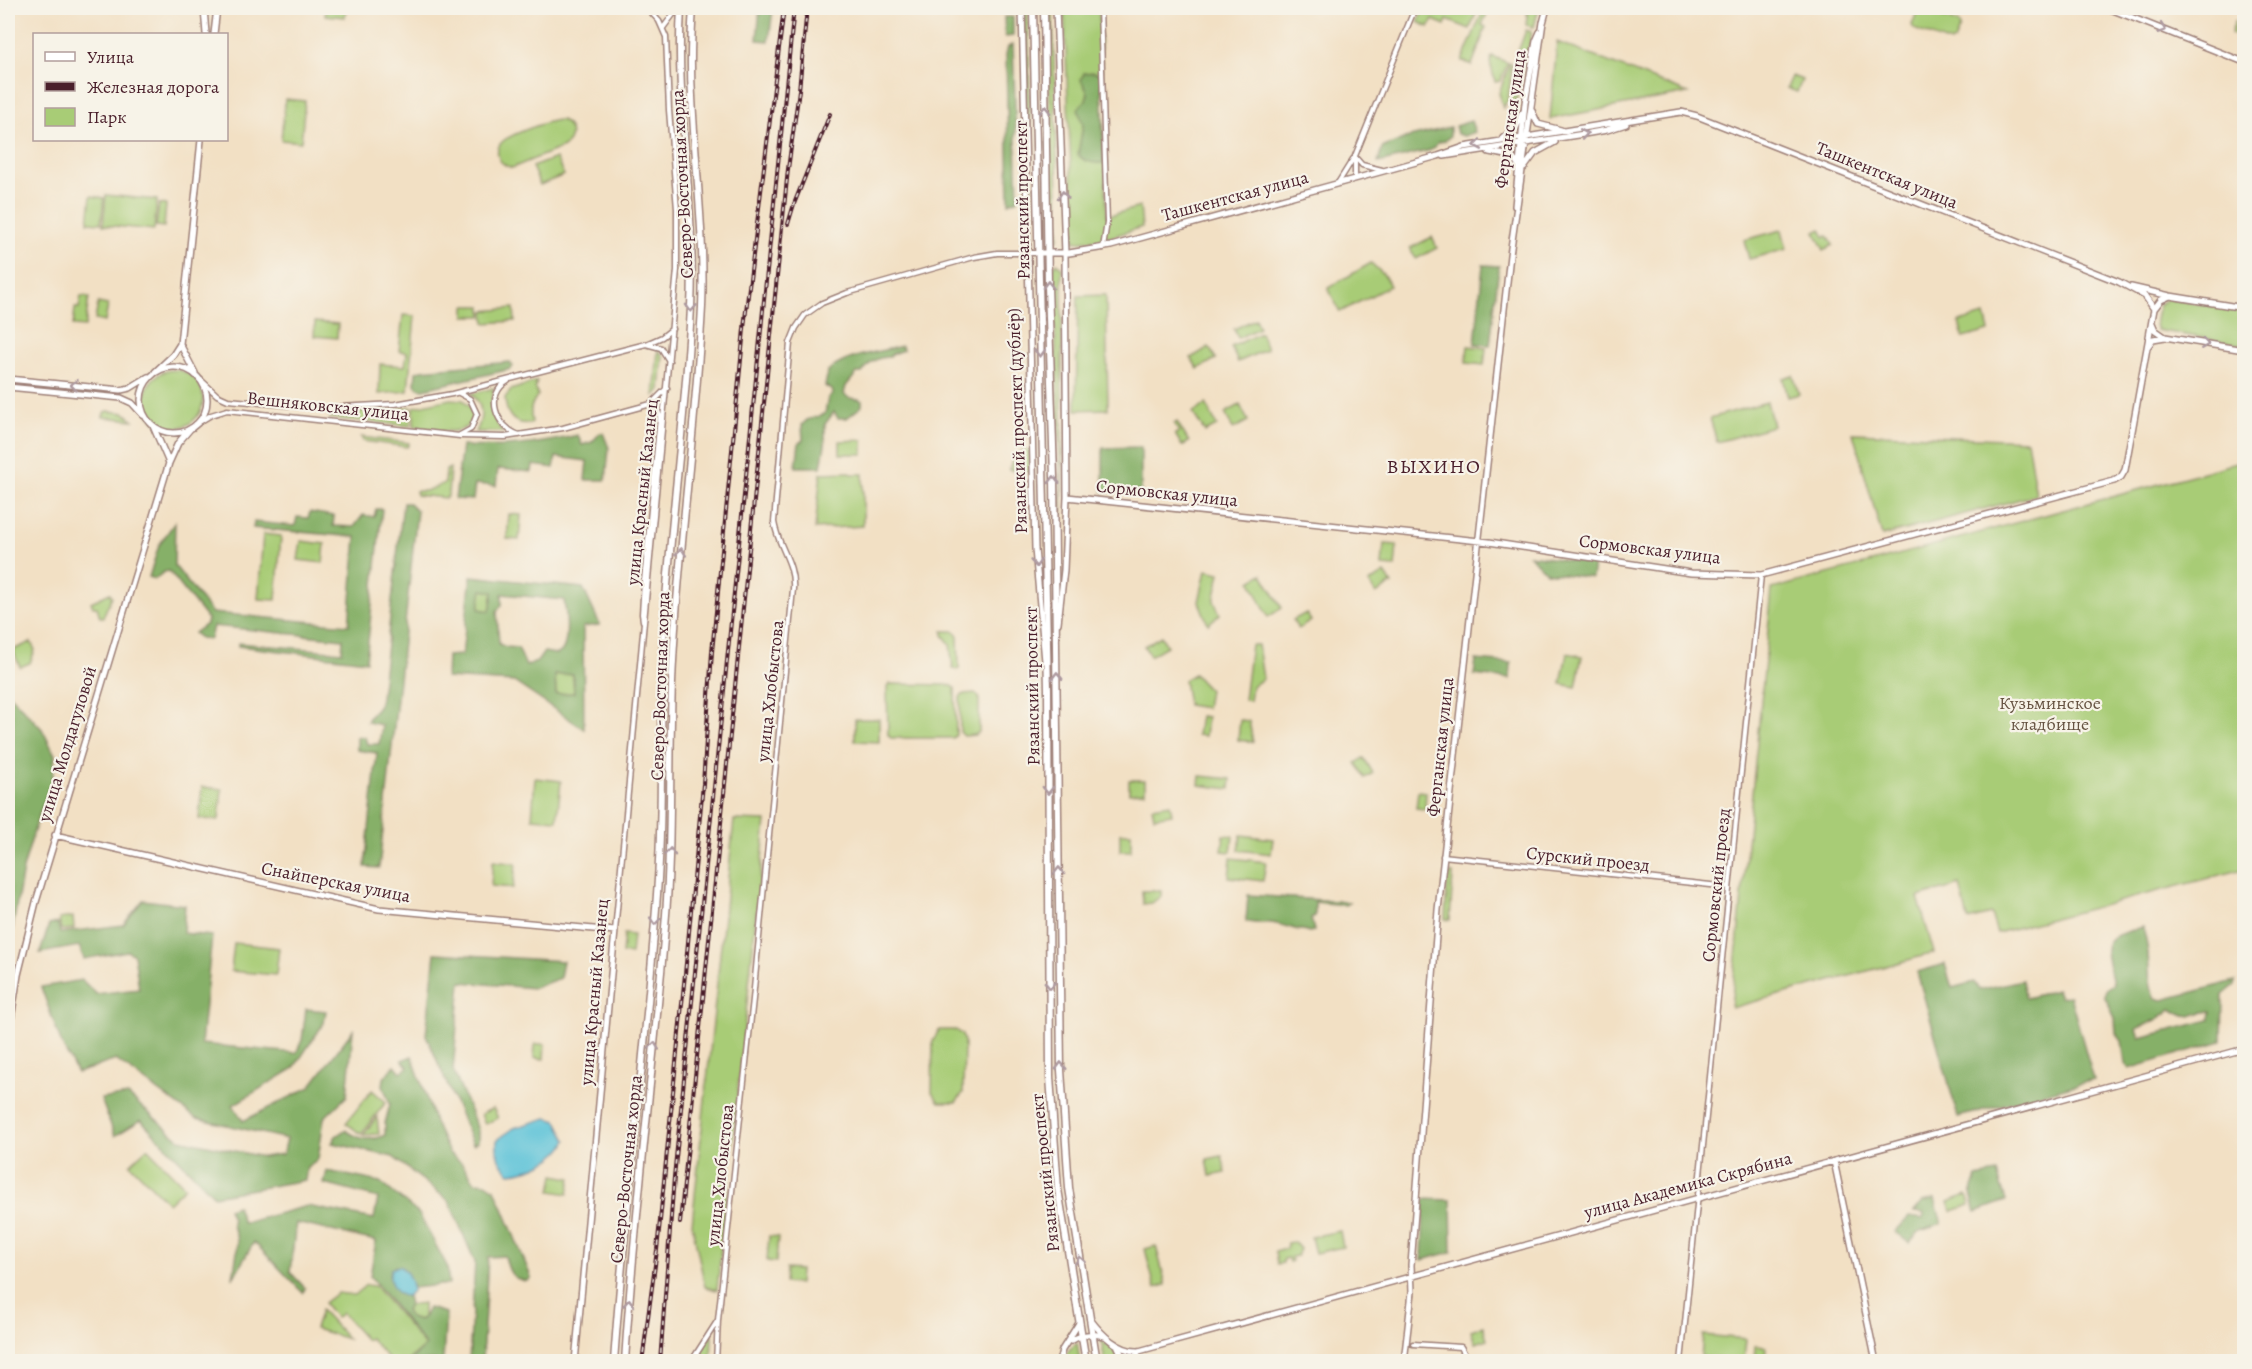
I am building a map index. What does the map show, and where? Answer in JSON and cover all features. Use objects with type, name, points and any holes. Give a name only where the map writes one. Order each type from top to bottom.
[{"type":"main road","name":"Северо-Восточная хорда","points":[[614,1362],[658,877],[661,684],[665,612],[691,313],[691,232],[681,101],[679,8]]},
{"type":"main road","name":"Рязанский проспект","points":[[1033,8],[1048,689],[1050,1077],[1053,1137],[1068,1255],[1086,1362]]},
{"type":"main road","name":"Рязанский проспект","points":[[1044,8],[1047,253],[1054,477],[1061,1052],[1065,1146],[1072,1211],[1097,1362]]},
{"type":"main road","name":"Северо-Восточная хорда","points":[[625,1362],[633,1252],[669,877],[672,664],[702,304],[703,233],[692,96],[693,9]]},
{"type":"street","points":[[204,8],[206,33]]},
{"type":"street","points":[[214,33],[217,8]]},
{"type":"street","points":[[647,8],[663,28],[679,8]]},
{"type":"street","name":"Рязанский проспект (дублёр)","points":[[1022,8],[1035,549],[1048,689]]},
{"type":"street","points":[[1056,8],[1065,253],[1067,497],[1064,570],[1056,644]]},
{"type":"street","points":[[1100,8],[1107,222],[1103,248]]},
{"type":"street","points":[[1338,183],[1355,156],[1415,8]]},
{"type":"street","name":"Ферганская улица","points":[[1404,1362],[1412,1292],[1443,856],[1528,103],[1547,8]]},
{"type":"street","points":[[2108,8],[2244,62]]},
{"type":"street","points":[[205,24],[211,27],[215,24]]},
{"type":"street","name":"улица Красный Казанец","points":[[575,1362],[668,388],[677,270],[677,209],[669,110],[667,46],[663,28]]},
{"type":"street","points":[[1528,103],[1538,124],[1562,130]]},
{"type":"street","points":[[1500,141],[1516,128],[1528,103]]},
{"type":"street","name":"Ташкентская улица","points":[[1037,253],[1065,253],[1103,248],[1438,156],[1456,149],[1682,112],[2124,285],[2145,296],[2154,309]]},
{"type":"street","name":"Ташкентская улица","points":[[1438,156],[1523,145],[1607,130],[1636,120]]},
{"type":"street","points":[[1483,151],[1511,156],[1521,167],[1535,153],[1561,138]]},
{"type":"street","points":[[8,379],[121,390],[130,388],[150,377],[172,355],[180,344],[201,141]]},
{"type":"street","points":[[1355,156],[1362,165],[1385,170]]},
{"type":"street","points":[[1355,156],[1355,178]]},
{"type":"street","name":"улица Хлобыстова","points":[[716,1362],[718,1320],[753,999],[793,589],[794,575],[777,538],[774,522],[790,343],[805,315],[830,299],[974,257],[1037,253]]},
{"type":"street","name":"Ташкентская улица","points":[[2124,285],[2170,296],[2244,308]]},
{"type":"street","points":[[2147,347],[2154,309],[2161,300],[2170,296]]},
{"type":"street","points":[[2152,321],[2155,330],[2165,337]]},
{"type":"street","name":"Вешняковская улица","points":[[201,380],[228,400],[321,408],[395,404],[452,394],[646,344],[663,337],[673,328]]},
{"type":"street","points":[[2147,347],[2154,339],[2165,337],[2244,350]]},
{"type":"street","points":[[180,344],[196,375]]},
{"type":"street","points":[[646,344],[661,348],[669,361]]},
{"type":"street","name":"Сормовская улица","points":[[1067,497],[1479,541],[1671,571],[1761,575],[2114,481],[2121,477],[2125,470],[2147,347]]},
{"type":"street","points":[[8,387],[121,398],[132,403],[150,422],[164,431],[172,433],[194,426],[203,416],[207,400],[201,380],[183,368],[175,366],[155,372]]},
{"type":"street","name":"Вешняковская улица","points":[[520,376],[500,386],[495,400],[501,422],[511,432],[521,435]]},
{"type":"street","points":[[150,377],[141,394],[143,411],[162,443],[169,463]]},
{"type":"street","name":"Вешняковская улица","points":[[194,426],[211,415],[227,410],[460,436],[505,437],[563,428],[651,404],[668,388]]},
{"type":"street","points":[[452,394],[466,395],[475,406],[477,414],[471,429],[460,436]]},
{"type":"street","name":"улица Красный Казанец","points":[[644,625],[642,614],[644,581],[660,417],[651,404]]},
{"type":"street","name":"улица Молдагуловой","points":[[8,1038],[18,975],[55,835],[169,463],[178,443],[194,426]]},
{"type":"street","name":"Сормовский проезд","points":[[1681,1362],[1761,575]]},
{"type":"street","name":"Снайперская улица","points":[[55,835],[366,906],[615,931]]},
{"type":"street","name":"Сурский проезд","points":[[1443,856],[1729,887]]},
{"type":"street","name":"улица Академика Скрябина","points":[[1139,1351],[2244,1049]]},
{"type":"street","points":[[1834,1161],[1876,1362]]},
{"type":"street","points":[[1089,1317],[1115,1344],[1126,1350],[1139,1351]]},
{"type":"street","points":[[1059,1362],[1076,1331],[1080,1318]]},
{"type":"street","name":"улица Хлобыстова","points":[[691,1362],[718,1320]]},
{"type":"street","points":[[1066,1346],[1082,1335],[1092,1334],[1108,1338]]},
{"type":"street","points":[[1115,1344],[1125,1362]]},
{"type":"street","points":[[1413,1344],[1461,1347],[1469,1362]]},
{"type":"street","points":[[1131,1362],[1139,1351]]},
{"type":"green space","points":[[326,8],[346,8],[345,17],[325,15]]},
{"type":"green space","points":[[760,8],[773,8],[769,41],[757,40]]},
{"type":"green space","points":[[1024,8],[1028,8],[1032,237],[1029,236]]},
{"type":"green space","points":[[1048,8],[1053,8],[1059,239],[1054,241],[1052,239]]},
{"type":"green space","points":[[1064,8],[1099,8],[1107,216],[1140,207],[1142,227],[1105,239],[1074,242]]},
{"type":"green space","points":[[1424,8],[1478,8],[1470,29],[1447,20],[1445,25],[1433,20],[1429,27],[1418,22]]},
{"type":"green space","points":[[1528,8],[1539,8],[1534,27],[1526,25]]},
{"type":"green space","points":[[1489,9],[1482,25],[1486,27],[1472,65],[1462,61],[1483,11]]},
{"type":"green space","points":[[1922,9],[1958,23],[1960,27],[1954,41],[1950,43],[1914,29],[1912,25],[1917,12]]},
{"type":"green space","points":[[1004,17],[1013,17],[1013,36],[1005,37]]},
{"type":"green space","points":[[2235,21],[2244,24],[2244,39],[2231,33]]},
{"type":"green space","points":[[1526,30],[1532,32],[1516,101],[1511,101],[1516,57]]},
{"type":"green space","points":[[1557,42],[1688,93],[1550,119]]},
{"type":"green space","points":[[1013,44],[1018,199],[1009,203],[1006,54],[1008,47]]},
{"type":"green space","points":[[1492,56],[1508,63],[1500,81],[1495,82],[1490,62]]},
{"type":"green space","points":[[1510,63],[1512,64],[1508,100],[1503,108],[1499,93]]},
{"type":"green space","points":[[1094,72],[1102,75],[1103,163],[1089,162],[1078,154],[1083,125],[1078,109],[1086,100],[1088,93],[1081,80],[1084,73]]},
{"type":"green space","points":[[1792,76],[1802,80],[1797,92],[1787,88]]},
{"type":"green space","points":[[285,99],[305,101],[301,142],[281,140]]},
{"type":"green space","points":[[561,120],[568,126],[571,133],[567,144],[563,147],[512,168],[500,160],[498,148],[506,139],[540,125]]},
{"type":"green space","points":[[1471,121],[1475,132],[1464,136],[1457,134],[1455,126]]},
{"type":"green space","points":[[1450,127],[1450,136],[1431,150],[1378,163],[1382,148],[1406,138]]},
{"type":"green space","points":[[556,158],[564,175],[540,185],[532,167]]},
{"type":"green space","points":[[106,195],[157,200],[154,230],[103,225]]},
{"type":"green space","points":[[91,196],[104,198],[101,223],[88,222]]},
{"type":"green space","points":[[159,204],[166,205],[164,227],[156,226]]},
{"type":"green space","points":[[1821,229],[1833,245],[1824,250],[1815,232]]},
{"type":"green space","points":[[1782,230],[1787,249],[1749,259],[1744,240]]},
{"type":"green space","points":[[1432,237],[1437,248],[1416,259],[1410,248]]},
{"type":"green space","points":[[1057,263],[1062,268],[1062,514],[1053,268]]},
{"type":"green space","points":[[1371,263],[1384,275],[1390,286],[1340,312],[1328,288]]},
{"type":"green space","points":[[1483,265],[1499,266],[1490,345],[1475,344]]},
{"type":"green space","points":[[1106,295],[1108,409],[1076,410],[1078,296]]},
{"type":"green space","points":[[81,296],[89,297],[85,327],[73,326],[75,308],[79,308]]},
{"type":"green space","points":[[2167,299],[2244,311],[2244,345],[2157,330],[2155,325],[2159,304]]},
{"type":"green space","points":[[98,303],[108,305],[105,322],[95,320]]},
{"type":"green space","points":[[465,306],[482,306],[482,316],[465,316]]},
{"type":"green space","points":[[514,308],[515,321],[485,323],[484,311]]},
{"type":"green space","points":[[403,315],[415,316],[408,391],[379,394],[380,364],[405,366],[407,352],[399,351]]},
{"type":"green space","points":[[1985,315],[1989,331],[1963,338],[1959,322]]},
{"type":"green space","points":[[1255,319],[1259,328],[1238,338],[1234,329]]},
{"type":"green space","points":[[315,322],[338,324],[337,338],[314,336]]},
{"type":"green space","points":[[1260,333],[1267,349],[1238,362],[1231,347]]},
{"type":"green space","points":[[902,346],[903,350],[873,361],[862,373],[857,373],[846,386],[844,394],[849,398],[862,401],[862,406],[847,418],[838,418],[834,412],[825,424],[825,445],[821,467],[796,467],[799,443],[803,440],[802,425],[807,420],[825,414],[828,398],[833,394],[832,390],[825,386],[828,371],[844,361]]},
{"type":"green space","points":[[1468,346],[1486,348],[1484,365],[1466,363]]},
{"type":"green space","points":[[1209,347],[1216,359],[1198,369],[1191,358]]},
{"type":"green space","points":[[658,350],[663,356],[660,390],[654,396]]},
{"type":"green space","points":[[510,362],[513,366],[511,369],[424,389],[418,388],[415,384],[416,372],[421,370]]},
{"type":"green space","points":[[174,370],[185,372],[198,383],[203,399],[201,410],[190,423],[174,428],[163,426],[150,415],[145,399],[147,388],[158,375]]},
{"type":"green space","points":[[1793,375],[1799,394],[1788,397],[1783,378]]},
{"type":"green space","points":[[537,381],[535,387],[538,395],[531,408],[532,423],[520,423],[509,415],[505,398],[511,390]]},
{"type":"green space","points":[[494,388],[492,412],[503,432],[476,432],[481,411],[478,402],[470,394]]},
{"type":"green space","points":[[450,399],[463,400],[471,410],[472,417],[463,429],[438,431],[414,426],[414,407]]},
{"type":"green space","points":[[1767,402],[1773,426],[1717,442],[1710,418]]},
{"type":"green space","points":[[1206,404],[1217,426],[1205,432],[1193,413]]},
{"type":"green space","points":[[1240,405],[1248,421],[1233,429],[1225,413]]},
{"type":"green space","points":[[411,407],[411,426],[330,418],[331,414]]},
{"type":"green space","points":[[107,411],[125,413],[133,420],[103,417]]},
{"type":"green space","points":[[1177,422],[1189,442],[1182,446],[1175,434],[1179,432],[1174,424]]},
{"type":"green space","points":[[600,433],[603,433],[609,448],[606,480],[585,480],[587,461],[556,457],[554,468],[533,465],[532,472],[498,469],[496,486],[475,484],[473,500],[455,499],[462,446],[520,445],[578,435],[582,445],[592,442]]},
{"type":"green space","points":[[1853,433],[2027,440],[2036,495],[1882,536]]},
{"type":"green space","points":[[361,437],[409,443],[409,445],[407,447],[363,441]]},
{"type":"green space","points":[[863,440],[863,454],[840,454],[840,441]]},
{"type":"green space","points":[[1141,447],[1141,492],[1103,492],[1103,448]]},
{"type":"green space","points":[[1022,450],[1030,450],[1031,472],[1009,470],[1014,455],[1018,455]]},
{"type":"green space","name":"Кузьминское кладбище","points":[[2244,461],[2244,869],[1997,933],[1991,914],[1968,920],[1960,885],[1918,897],[1934,953],[1731,1008],[1772,589]]},
{"type":"green space","points":[[450,468],[446,498],[416,495],[416,491],[426,491],[445,483],[446,470]]},
{"type":"green space","points":[[850,472],[851,474],[863,474],[863,526],[815,529],[821,473]]},
{"type":"green space","points":[[403,503],[409,503],[417,511],[379,868],[365,867],[377,753],[357,750],[357,737],[365,737],[367,744],[379,744],[382,725],[367,722],[381,697]]},
{"type":"green space","points":[[376,509],[382,509],[366,661],[238,646],[238,643],[342,652],[343,639],[213,626],[210,639],[200,638],[194,633],[206,624],[207,619],[169,571],[155,579],[149,577],[159,545],[175,522],[174,565],[212,613],[349,625],[356,537],[253,528],[254,522],[295,526],[297,517],[308,518],[310,512],[334,516],[333,526],[354,527],[363,515],[374,517]]},
{"type":"green space","points":[[509,514],[521,515],[519,540],[507,539]]},
{"type":"green space","points":[[263,534],[281,536],[276,600],[258,599]]},
{"type":"green space","points":[[301,541],[325,544],[323,563],[298,560]]},
{"type":"green space","points":[[1384,544],[1397,545],[1395,567],[1382,566]]},
{"type":"green space","points":[[1529,555],[1594,564],[1592,578],[1546,572]]},
{"type":"green space","points":[[1206,570],[1220,573],[1214,601],[1220,614],[1208,624],[1199,602]]},
{"type":"green space","points":[[1385,573],[1392,584],[1376,594],[1369,583]]},
{"type":"green space","points":[[1262,574],[1282,608],[1268,617],[1251,581]]},
{"type":"green space","points":[[471,576],[583,588],[600,625],[583,627],[584,729],[514,682],[446,678],[447,656],[462,655]],"holes":[[[482,590],[493,592],[490,611],[479,609]],[[502,594],[564,600],[566,638],[561,651],[557,654],[544,652],[537,662],[526,666],[518,648],[499,644],[497,611],[502,605]],[[573,674],[574,693],[556,694],[555,675]]]},
{"type":"green space","points":[[481,590],[493,591],[490,611],[479,609]]},
{"type":"green space","points":[[110,593],[112,596],[103,617],[100,617],[97,607],[93,607],[91,602]]},
{"type":"green space","points":[[1306,613],[1311,621],[1298,629],[1293,620]]},
{"type":"green space","points":[[943,631],[955,631],[958,636],[959,669],[953,669],[950,644],[943,635]]},
{"type":"green space","points":[[1161,636],[1167,646],[1150,656],[1144,646]]},
{"type":"green space","points":[[31,642],[35,650],[30,663],[20,667],[13,650]]},
{"type":"green space","points":[[1251,645],[1258,645],[1263,679],[1252,686],[1250,701],[1244,700]]},
{"type":"green space","points":[[1567,653],[1582,656],[1576,687],[1561,684]]},
{"type":"green space","points":[[1476,660],[1511,663],[1510,679],[1474,675]]},
{"type":"green space","points":[[573,674],[574,693],[556,694],[555,675]]},
{"type":"green space","points":[[1194,674],[1209,690],[1206,708],[1188,705],[1184,680]]},
{"type":"green space","points":[[890,684],[951,685],[955,688],[956,735],[953,738],[891,738],[888,735],[887,687]]},
{"type":"green space","points":[[8,693],[42,729],[55,755],[53,777],[23,869],[8,954]]},
{"type":"green space","points":[[975,693],[979,697],[979,732],[975,735],[964,736],[960,732],[960,697],[964,694]]},
{"type":"green space","points":[[1200,716],[1207,717],[1205,736],[1197,735]]},
{"type":"green space","points":[[855,719],[879,719],[879,742],[855,741]]},
{"type":"green space","points":[[1240,720],[1249,721],[1253,742],[1238,740]]},
{"type":"green space","points":[[1364,758],[1373,773],[1365,778],[1356,763]]},
{"type":"green space","points":[[1200,776],[1231,779],[1230,789],[1199,785]]},
{"type":"green space","points":[[535,778],[561,781],[557,820],[532,818]]},
{"type":"green space","points":[[1129,780],[1145,780],[1145,792],[1129,793]]},
{"type":"green space","points":[[202,787],[222,789],[219,820],[199,819]]},
{"type":"green space","points":[[1418,791],[1426,792],[1425,809],[1416,808]]},
{"type":"green space","points":[[1170,804],[1172,814],[1154,817],[1152,807]]},
{"type":"green space","points":[[734,820],[766,821],[717,1290],[705,1287],[692,1224]]},
{"type":"green space","points":[[1120,833],[1131,833],[1131,851],[1120,851]]},
{"type":"green space","points":[[1224,835],[1233,836],[1231,852],[1222,851]]},
{"type":"green space","points":[[1241,835],[1273,839],[1271,854],[1239,850]]},
{"type":"green space","points":[[1231,858],[1266,862],[1263,881],[1229,877]]},
{"type":"green space","points":[[493,861],[516,864],[513,888],[491,886]]},
{"type":"green space","points":[[1448,873],[1453,874],[1450,920],[1445,919]]},
{"type":"green space","points":[[1142,891],[1161,891],[1161,896],[1152,903],[1143,904]]},
{"type":"green space","points":[[1248,895],[1349,902],[1346,905],[1315,902],[1315,916],[1311,918],[1314,931],[1309,932],[1274,923],[1246,921]]},
{"type":"green space","points":[[143,900],[185,905],[183,933],[212,936],[201,1044],[296,1053],[302,1040],[306,1009],[326,1011],[324,1023],[293,1069],[233,1105],[243,1121],[310,1087],[353,1030],[347,1096],[324,1118],[318,1159],[307,1167],[305,1180],[214,1196],[141,1120],[115,1136],[101,1099],[128,1095],[179,1139],[263,1157],[283,1154],[287,1139],[196,1118],[116,1060],[77,1073],[62,1045],[41,987],[82,980],[96,994],[139,989],[134,955],[127,951],[84,959],[79,946],[40,953],[49,925],[58,923],[60,933],[123,925]]},
{"type":"green space","points":[[73,917],[74,929],[61,930],[59,919]]},
{"type":"green space","points":[[2143,927],[2152,992],[2155,998],[2163,1000],[2235,981],[2235,985],[2223,995],[2222,1041],[2129,1069],[2125,1064],[2122,1041],[2116,1033],[2115,1018],[2104,995],[2107,988],[2113,984],[2106,950],[2111,939]],"holes":[[[2171,1009],[2189,1016],[2211,1012],[2210,1020],[2140,1038],[2137,1029],[2158,1019]]]},
{"type":"green space","points":[[624,934],[633,935],[631,954],[622,953]]},
{"type":"green space","points":[[234,943],[279,948],[276,975],[231,971]]},
{"type":"green space","points":[[435,953],[563,961],[560,978],[534,988],[461,982],[453,1070],[478,1130],[478,1142],[473,1144],[426,1035]]},
{"type":"green space","points":[[1945,964],[1952,988],[1974,982],[1979,990],[2022,980],[2026,998],[2057,990],[2060,997],[2070,996],[2094,1080],[1958,1117],[1917,972]]},
{"type":"green space","points":[[939,1030],[956,1030],[962,1035],[964,1041],[963,1093],[956,1102],[939,1102],[932,1092],[933,1041]]},
{"type":"green space","points":[[535,1044],[545,1044],[544,1059],[534,1058]]},
{"type":"green space","points":[[412,1056],[435,1123],[449,1153],[461,1162],[475,1182],[486,1183],[495,1189],[531,1277],[527,1281],[517,1279],[509,1270],[505,1256],[488,1257],[482,1361],[469,1361],[475,1262],[449,1201],[393,1157],[332,1143],[336,1136],[345,1130],[364,1139],[385,1135],[385,1123],[390,1104],[383,1086],[384,1078],[395,1065],[401,1072],[408,1067],[402,1060]]},
{"type":"green space","points":[[372,1090],[386,1102],[361,1134],[346,1123]]},
{"type":"green space","points":[[493,1108],[498,1118],[485,1124],[481,1114]]},
{"type":"green space","points":[[377,1117],[379,1134],[363,1135]]},
{"type":"green space","points":[[147,1148],[185,1187],[168,1203],[130,1164]]},
{"type":"green space","points":[[1222,1156],[1226,1173],[1210,1176],[1207,1159]]},
{"type":"green space","points":[[327,1171],[380,1182],[419,1214],[447,1266],[449,1284],[413,1288],[404,1269],[396,1266],[391,1269],[389,1275],[398,1294],[407,1296],[409,1305],[406,1311],[410,1318],[418,1321],[423,1318],[428,1308],[446,1313],[443,1361],[409,1361],[426,1346],[370,1276],[376,1241],[296,1223],[290,1272],[305,1288],[303,1293],[254,1242],[233,1278],[237,1238],[228,1209],[237,1206],[243,1223],[307,1206],[374,1219],[378,1198],[324,1184]]},
{"type":"green space","points":[[1997,1173],[2006,1201],[1976,1212],[1971,1194],[1977,1177]]},
{"type":"green space","points":[[554,1175],[571,1178],[568,1194],[551,1191]]},
{"type":"green space","points":[[1967,1195],[1970,1205],[1952,1211],[1948,1202]]},
{"type":"green space","points":[[1424,1199],[1451,1200],[1452,1252],[1422,1260]]},
{"type":"green space","points":[[1935,1199],[1942,1224],[1920,1231],[1909,1243],[1895,1232],[1909,1217],[1923,1219],[1924,1213],[1914,1212],[1923,1202]]},
{"type":"green space","points":[[1340,1231],[1343,1247],[1315,1253],[1311,1237]]},
{"type":"green space","points":[[769,1236],[778,1237],[776,1262],[767,1261]]},
{"type":"green space","points":[[1294,1242],[1300,1249],[1297,1256],[1291,1257],[1292,1261],[1289,1262],[1288,1258],[1283,1259],[1283,1263],[1277,1264],[1275,1252],[1286,1249],[1287,1243]]},
{"type":"green space","points":[[1156,1246],[1166,1285],[1155,1288],[1145,1249]]},
{"type":"green space","points":[[786,1269],[800,1270],[799,1284],[785,1283]]},
{"type":"green space","points":[[366,1285],[375,1286],[425,1346],[407,1361],[390,1361],[370,1338],[366,1340],[342,1313],[336,1318],[324,1303],[337,1293],[354,1295]]},
{"type":"green space","points":[[423,1303],[423,1318],[418,1321],[410,1318],[406,1311],[409,1305]]},
{"type":"green space","points":[[321,1310],[348,1339],[315,1329]]},
{"type":"green space","points":[[1483,1326],[1487,1339],[1475,1343],[1471,1330]]},
{"type":"green space","points":[[712,1334],[711,1361],[695,1362],[710,1335]]},
{"type":"green space","points":[[1703,1335],[1746,1339],[1744,1361],[1701,1357]]},
{"type":"green space","points":[[1101,1340],[1114,1349],[1120,1361],[1105,1361]]},
{"type":"green space","points":[[1077,1343],[1080,1361],[1063,1361],[1069,1350]]},
{"type":"green space","points":[[1755,1346],[1766,1347],[1765,1361],[1754,1361]]},
{"type":"water","points":[[547,1118],[557,1121],[567,1140],[563,1147],[551,1159],[543,1163],[510,1173],[499,1158],[497,1140],[514,1128]]},
{"type":"water","points":[[399,1266],[407,1273],[412,1284],[412,1291],[407,1296],[399,1294],[391,1283],[391,1269]]},
{"type":"railway","points":[[642,1362],[657,1250],[685,974],[703,784],[712,652],[745,319],[784,8]]},
{"type":"railway","points":[[660,1362],[674,1177],[794,8]]},
{"type":"railway","points":[[680,1223],[788,169],[807,8]]},
{"type":"railway","points":[[788,224],[830,114]]},
{"type":"district","name":"ВЫХИНО","points":[[1434,466]]}]
